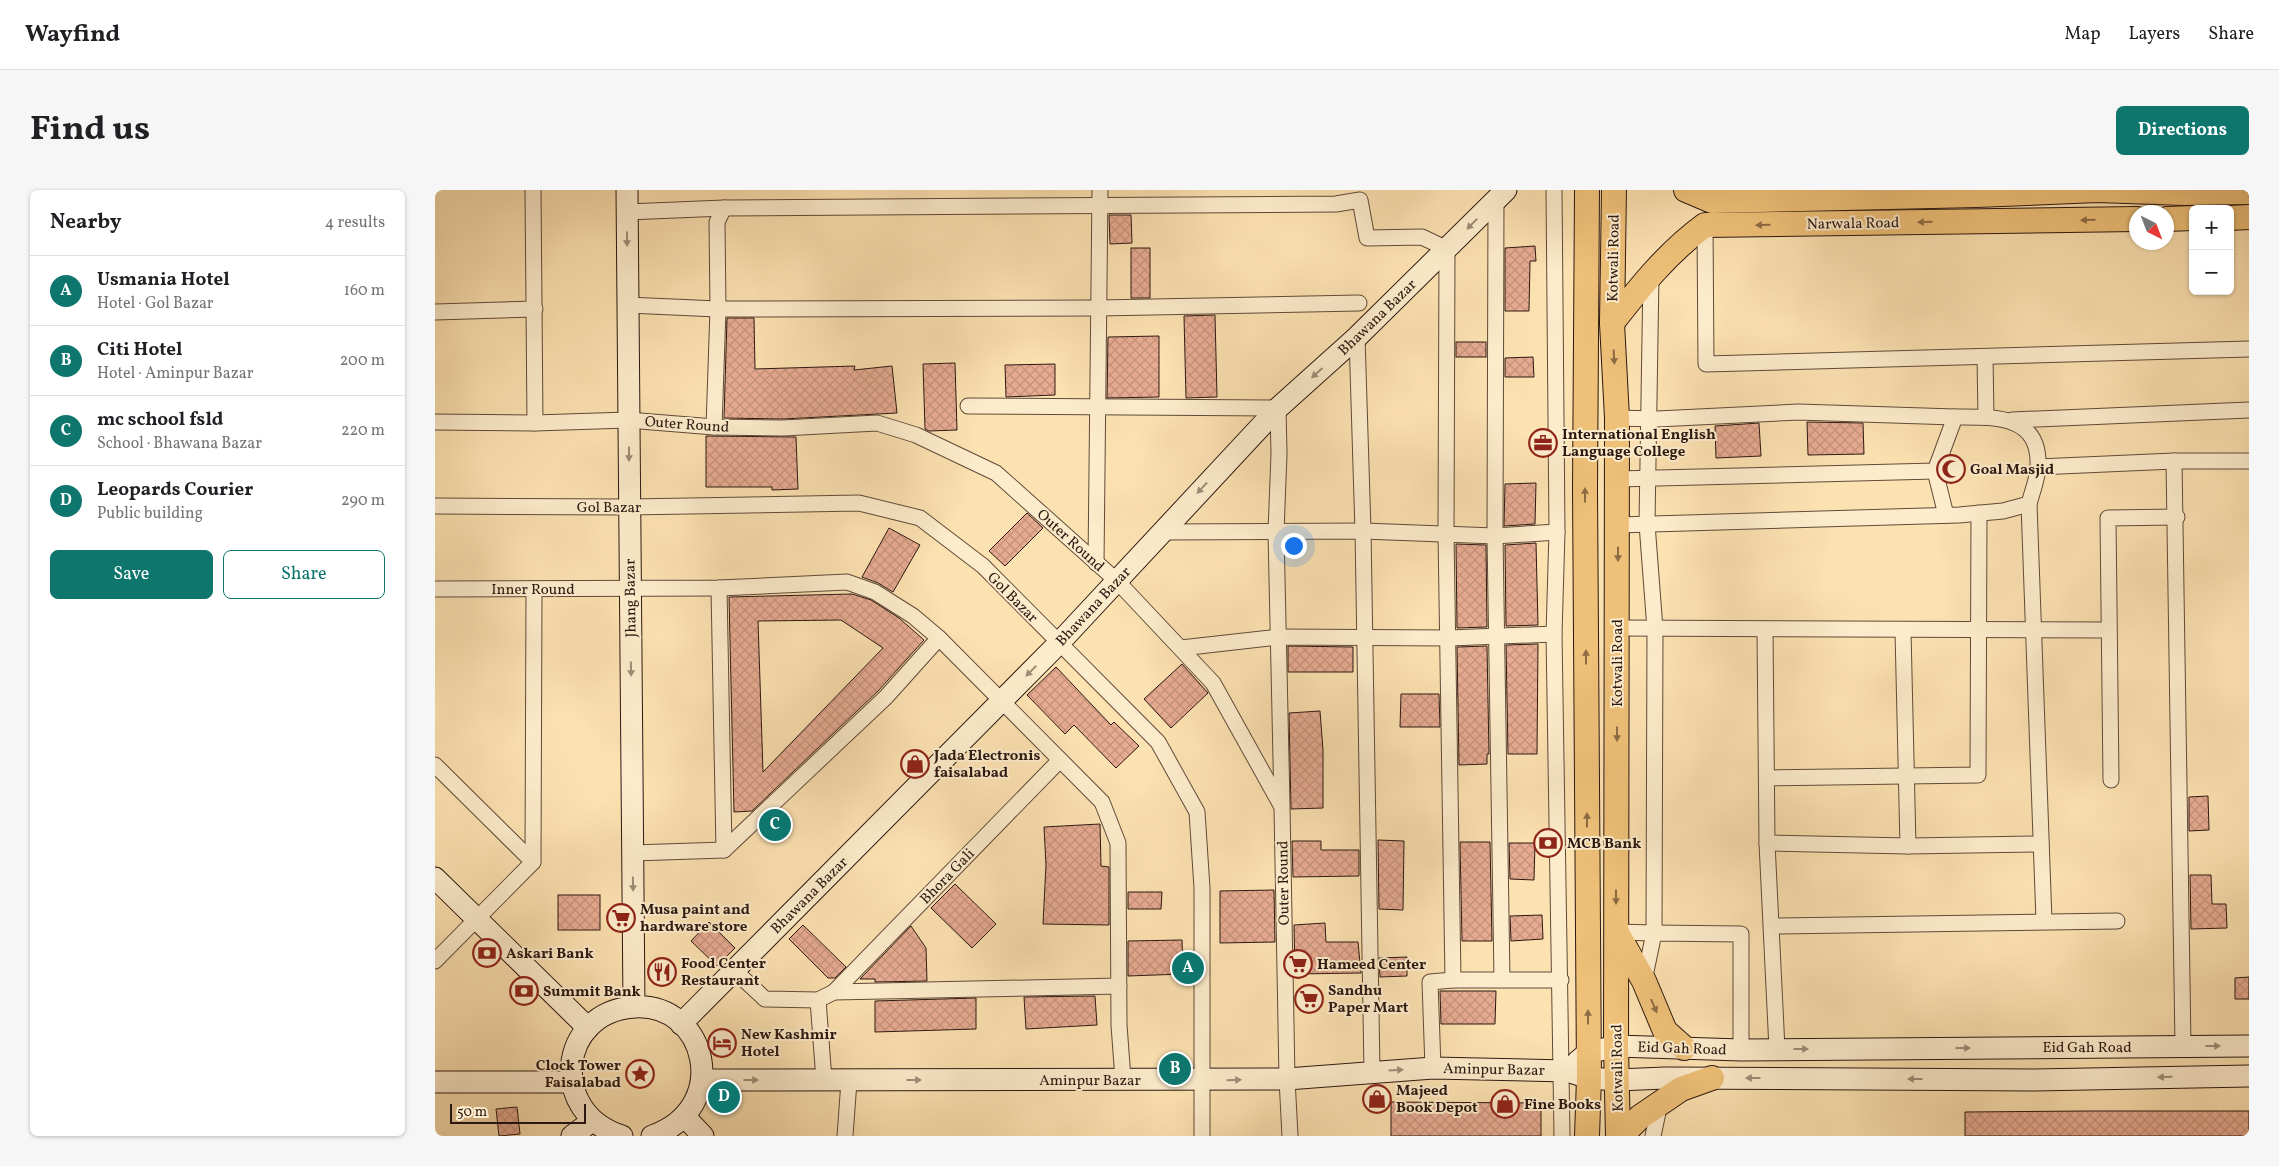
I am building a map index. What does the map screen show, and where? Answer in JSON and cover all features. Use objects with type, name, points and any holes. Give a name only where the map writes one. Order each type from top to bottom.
[{"type":"main road","name":"Kotwali Road","points":[[1587,190],[1585,489],[1589,1078],[1587,1136]]},
{"type":"main road","name":"Kotwali Road","points":[[1615,190],[1612,323],[1617,418],[1618,525],[1615,1046],[1619,1136]]},
{"type":"main road","points":[[1686,190],[1712,201],[1977,195],[2097,190],[2249,192]]},
{"type":"main road","points":[[2174,219],[2189,218]]},
{"type":"main road","points":[[2234,218],[2249,218]]},
{"type":"main road","name":"Narwala Road","points":[[1705,225],[2129,219]]},
{"type":"main road","points":[[1612,323],[1651,274],[1684,240],[1705,225]]},
{"type":"main road","points":[[1616,932],[1643,980],[1665,1031],[1684,1048]]},
{"type":"main road","points":[[1619,1136],[1660,1102],[1681,1089],[1712,1078]]},
{"type":"street","points":[[533,190],[535,423]]},
{"type":"street","name":"Jhang Bazar","points":[[627,190],[634,1007]]},
{"type":"street","points":[[1553,190],[1557,532],[1554,634],[1564,1071],[1562,1136]]},
{"type":"street","points":[[1501,195],[1495,536],[1502,979]]},
{"type":"street","name":"Bhawana Bazar","points":[[681,1024],[1059,643],[1277,408],[1357,337],[1501,195]]},
{"type":"street","points":[[627,212],[1100,198],[1336,204],[1361,200],[1367,238],[1422,237],[1447,249],[1446,534],[1453,980]]},
{"type":"street","points":[[1096,562],[1100,198]]},
{"type":"street","points":[[714,427],[718,310],[717,222],[724,208]]},
{"type":"street","points":[[1705,225],[1705,364],[2249,350]]},
{"type":"street","points":[[1643,980],[1654,933],[1655,629],[1647,524],[1651,274]]},
{"type":"street","points":[[627,305],[718,310],[1099,308],[1359,303]]},
{"type":"street","points":[[435,312],[535,310]]},
{"type":"street","points":[[1357,337],[1363,532],[1372,1072]]},
{"type":"street","points":[[1985,357],[1986,417]]},
{"type":"street","points":[[968,406],[1277,408],[1279,454],[1276,532],[1282,806]]},
{"type":"street","points":[[1617,418],[1648,419],[1798,412],[1986,417],[2012,420],[2249,410]]},
{"type":"street","points":[[1946,515],[1935,470],[1955,416]]},
{"type":"street","name":"Outer Round","points":[[435,422],[535,423],[629,420],[714,427],[783,428],[877,423],[916,435],[997,474],[1117,581],[1213,682],[1282,806],[1287,1080],[1290,1136]]},
{"type":"street","points":[[2012,420],[2026,431],[2037,445],[2038,467],[2029,504],[2044,921]]},
{"type":"street","points":[[2038,467],[2174,461],[2249,461]]},
{"type":"street","points":[[2174,461],[2177,517],[2183,1046]]},
{"type":"street","points":[[1617,479],[1935,470]]},
{"type":"street","name":"Gol Bazar","points":[[435,506],[629,507],[859,503],[920,518],[983,566],[1157,742],[1197,812],[1202,888],[1202,1136]]},
{"type":"street","points":[[1618,525],[1946,515],[2003,511],[2029,504]]},
{"type":"street","points":[[1767,778],[1978,774],[1979,513]]},
{"type":"street","points":[[2111,780],[2108,518],[2177,517]]},
{"type":"street","points":[[1162,532],[1363,532],[1495,536],[1557,532]]},
{"type":"street","name":"Inner Round","points":[[435,589],[719,588],[847,582],[875,592],[906,611],[939,638],[1000,702],[1102,802],[1118,843],[1119,986],[1123,1079]]},
{"type":"street","points":[[719,588],[724,850]]},
{"type":"street","points":[[435,961],[533,862],[534,589]]},
{"type":"street","points":[[1617,628],[1903,631],[2109,630]]},
{"type":"street","points":[[1765,630],[1767,843],[1777,1049]]},
{"type":"street","points":[[1903,631],[1908,846]]},
{"type":"street","points":[[1181,648],[1279,637],[1449,638],[1554,634]]},
{"type":"street","points":[[633,854],[724,850],[886,697],[939,638]]},
{"type":"street","name":"Bhora Gali","points":[[834,992],[1060,760]]},
{"type":"street","points":[[435,765],[533,862]]},
{"type":"street","points":[[1767,843],[1908,846],[2041,844]]},
{"type":"street","points":[[435,878],[588,1028]]},
{"type":"street","points":[[1772,926],[2117,920]]},
{"type":"street","points":[[1616,932],[1741,934],[1741,1050]]},
{"type":"street","points":[[734,970],[765,999],[818,1000],[834,992],[1119,986]]},
{"type":"street","points":[[1433,1068],[1430,982],[1502,979],[1561,980]]},
{"type":"street","points":[[818,1000],[824,1080]]},
{"type":"street","points":[[621,1136],[608,1132],[592,1121],[581,1108],[571,1082],[573,1058],[578,1042],[588,1028],[601,1017],[617,1010],[634,1007],[651,1008],[667,1014],[681,1024],[694,1040],[699,1052],[702,1080],[697,1100],[685,1117],[668,1130],[652,1136]]},
{"type":"street","name":"Eid Gah Road","points":[[1564,1071],[1588,1053],[1615,1046],[1741,1050],[2249,1046]]},
{"type":"street","name":"Aminpur Bazar","points":[[702,1080],[1123,1079],[1201,1081],[1287,1080],[1433,1068],[1564,1071]]},
{"type":"street","name":"Eid Gah Road","points":[[1564,1071],[1589,1078],[1617,1080],[1712,1078],[2034,1080],[2249,1076]]},
{"type":"street","points":[[845,1136],[849,1081]]},
{"type":"street","points":[[435,1082],[571,1082]]},
{"type":"street","points":[[1653,1136],[1660,1102]]},
{"type":"street","points":[[685,1117],[703,1136]]},
{"type":"street","points":[[572,1136],[592,1121]]},
{"type":"building","points":[[1109,215],[1131,215],[1132,243],[1110,244]]},
{"type":"building","points":[[1535,246],[1536,261],[1530,261],[1529,311],[1505,311],[1505,248]]},
{"type":"building","points":[[1131,248],[1150,248],[1150,298],[1131,298]]},
{"type":"building","points":[[1215,315],[1217,397],[1186,398],[1184,316]]},
{"type":"building","points":[[727,318],[754,318],[755,369],[855,366],[854,370],[892,366],[897,413],[783,419],[724,418]]},
{"type":"building","points":[[1159,336],[1159,397],[1107,398],[1108,337]]},
{"type":"building","points":[[1456,342],[1486,342],[1486,357],[1456,357]]},
{"type":"building","points":[[1533,357],[1534,377],[1505,377],[1505,358]]},
{"type":"building","points":[[955,363],[957,430],[929,431],[925,429],[923,364]]},
{"type":"building","points":[[1055,364],[1055,395],[1006,397],[1005,365]]},
{"type":"building","points":[[1807,422],[1863,423],[1864,454],[1808,455]]},
{"type":"building","points":[[1759,423],[1761,456],[1716,458],[1715,426]]},
{"type":"building","points":[[706,436],[796,437],[798,489],[772,490],[772,487],[706,487]]},
{"type":"building","points":[[1536,483],[1535,524],[1504,526],[1505,484]]},
{"type":"building","points":[[1027,513],[1043,528],[1005,566],[989,551]]},
{"type":"building","points":[[889,528],[920,545],[893,592],[878,583],[862,577]]},
{"type":"building","points":[[1536,543],[1538,625],[1506,626],[1505,545]]},
{"type":"building","points":[[1456,544],[1486,545],[1487,627],[1457,628]]},
{"type":"building","points":[[852,594],[871,600],[899,618],[924,640],[879,690],[752,811],[734,812],[729,597]],"holes":[[[841,620],[883,648],[763,772],[758,621]]]},
{"type":"building","points":[[1538,644],[1537,754],[1508,754],[1506,645]]},
{"type":"building","points":[[1288,646],[1353,647],[1353,672],[1288,672]]},
{"type":"building","points":[[1487,646],[1489,754],[1487,754],[1487,764],[1459,765],[1457,647]]},
{"type":"building","points":[[1182,664],[1208,693],[1171,728],[1144,699]]},
{"type":"building","points":[[1056,667],[1111,725],[1114,722],[1139,746],[1116,768],[1074,725],[1065,734],[1027,695]]},
{"type":"building","points":[[1401,694],[1439,694],[1440,727],[1400,727]]},
{"type":"building","points":[[1320,711],[1323,750],[1323,808],[1291,809],[1289,713]]},
{"type":"building","points":[[2208,796],[2209,830],[2189,831],[2189,797]]},
{"type":"building","points":[[1100,824],[1101,866],[1109,867],[1109,925],[1043,924],[1046,865],[1044,827]]},
{"type":"building","points":[[1378,840],[1404,841],[1403,910],[1379,909]]},
{"type":"building","points":[[1292,841],[1321,841],[1321,850],[1359,850],[1359,876],[1293,877]]},
{"type":"building","points":[[1460,842],[1490,842],[1492,941],[1462,941]]},
{"type":"building","points":[[1509,843],[1535,843],[1534,880],[1510,879]]},
{"type":"building","points":[[2190,875],[2211,875],[2212,904],[2226,904],[2227,928],[2191,929]]},
{"type":"building","points":[[955,884],[996,924],[972,948],[931,908]]},
{"type":"building","points":[[1274,890],[1275,942],[1220,943],[1220,891]]},
{"type":"building","points":[[1128,892],[1162,892],[1161,909],[1128,909]]},
{"type":"building","points":[[558,895],[600,895],[600,930],[558,930]]},
{"type":"building","points":[[1542,915],[1543,939],[1511,941],[1510,916]]},
{"type":"building","points":[[709,922],[735,948],[717,966],[691,941]]},
{"type":"building","points":[[1325,923],[1326,942],[1358,942],[1361,973],[1295,974],[1294,925]]},
{"type":"building","points":[[803,925],[846,967],[835,978],[828,978],[789,939]]},
{"type":"building","points":[[911,926],[926,948],[927,981],[875,982],[875,979],[860,979]]},
{"type":"building","points":[[1182,940],[1183,974],[1128,976],[1128,941]]},
{"type":"building","points":[[1407,957],[1407,976],[1380,977],[1379,958]]},
{"type":"building","points":[[2249,977],[2249,999],[2235,999],[2235,978]]},
{"type":"building","points":[[1440,991],[1496,991],[1495,1024],[1441,1024]]},
{"type":"building","points":[[1095,996],[1097,1025],[1026,1029],[1024,997]]},
{"type":"building","points":[[976,998],[976,1029],[875,1032],[875,1001]]},
{"type":"building","points":[[1391,1102],[1541,1103],[1541,1136],[1391,1136]]},
{"type":"building","points":[[517,1107],[520,1134],[499,1136],[496,1109]]},
{"type":"building","points":[[2249,1111],[2249,1136],[1965,1136],[1965,1112]]},
{"type":"place","name":"International English Language College","points":[[1543,443]]},
{"type":"place","name":"Goal Masjid","points":[[1951,469]]},
{"type":"place","name":"Jada Electronis faisalabad","points":[[915,764]]},
{"type":"place","name":"mc school fsld","points":[[775,825]]},
{"type":"place","name":"MCB Bank","points":[[1548,843]]},
{"type":"place","name":"Musa paint and hardware store","points":[[621,918]]},
{"type":"place","name":"Askari Bank","points":[[487,953]]},
{"type":"place","name":"Hameed Center","points":[[1298,964]]},
{"type":"place","name":"Usmania Hotel","points":[[1188,968]]},
{"type":"place","name":"Food Center Restaurant","points":[[662,972]]},
{"type":"place","name":"Summit Bank","points":[[524,991]]},
{"type":"place","name":"Sandhu Paper Mart","points":[[1309,999]]},
{"type":"place","name":"New Kashmir Hotel","points":[[722,1043]]},
{"type":"place","name":"Citi Hotel","points":[[1175,1069]]},
{"type":"place","name":"Clock Tower Faisalabad","points":[[640,1074]]},
{"type":"place","name":"Leopards Courier","points":[[724,1097]]},
{"type":"place","name":"Majeed Book Depot","points":[[1377,1099]]},
{"type":"place","name":"Fine Books","points":[[1505,1104]]}]
